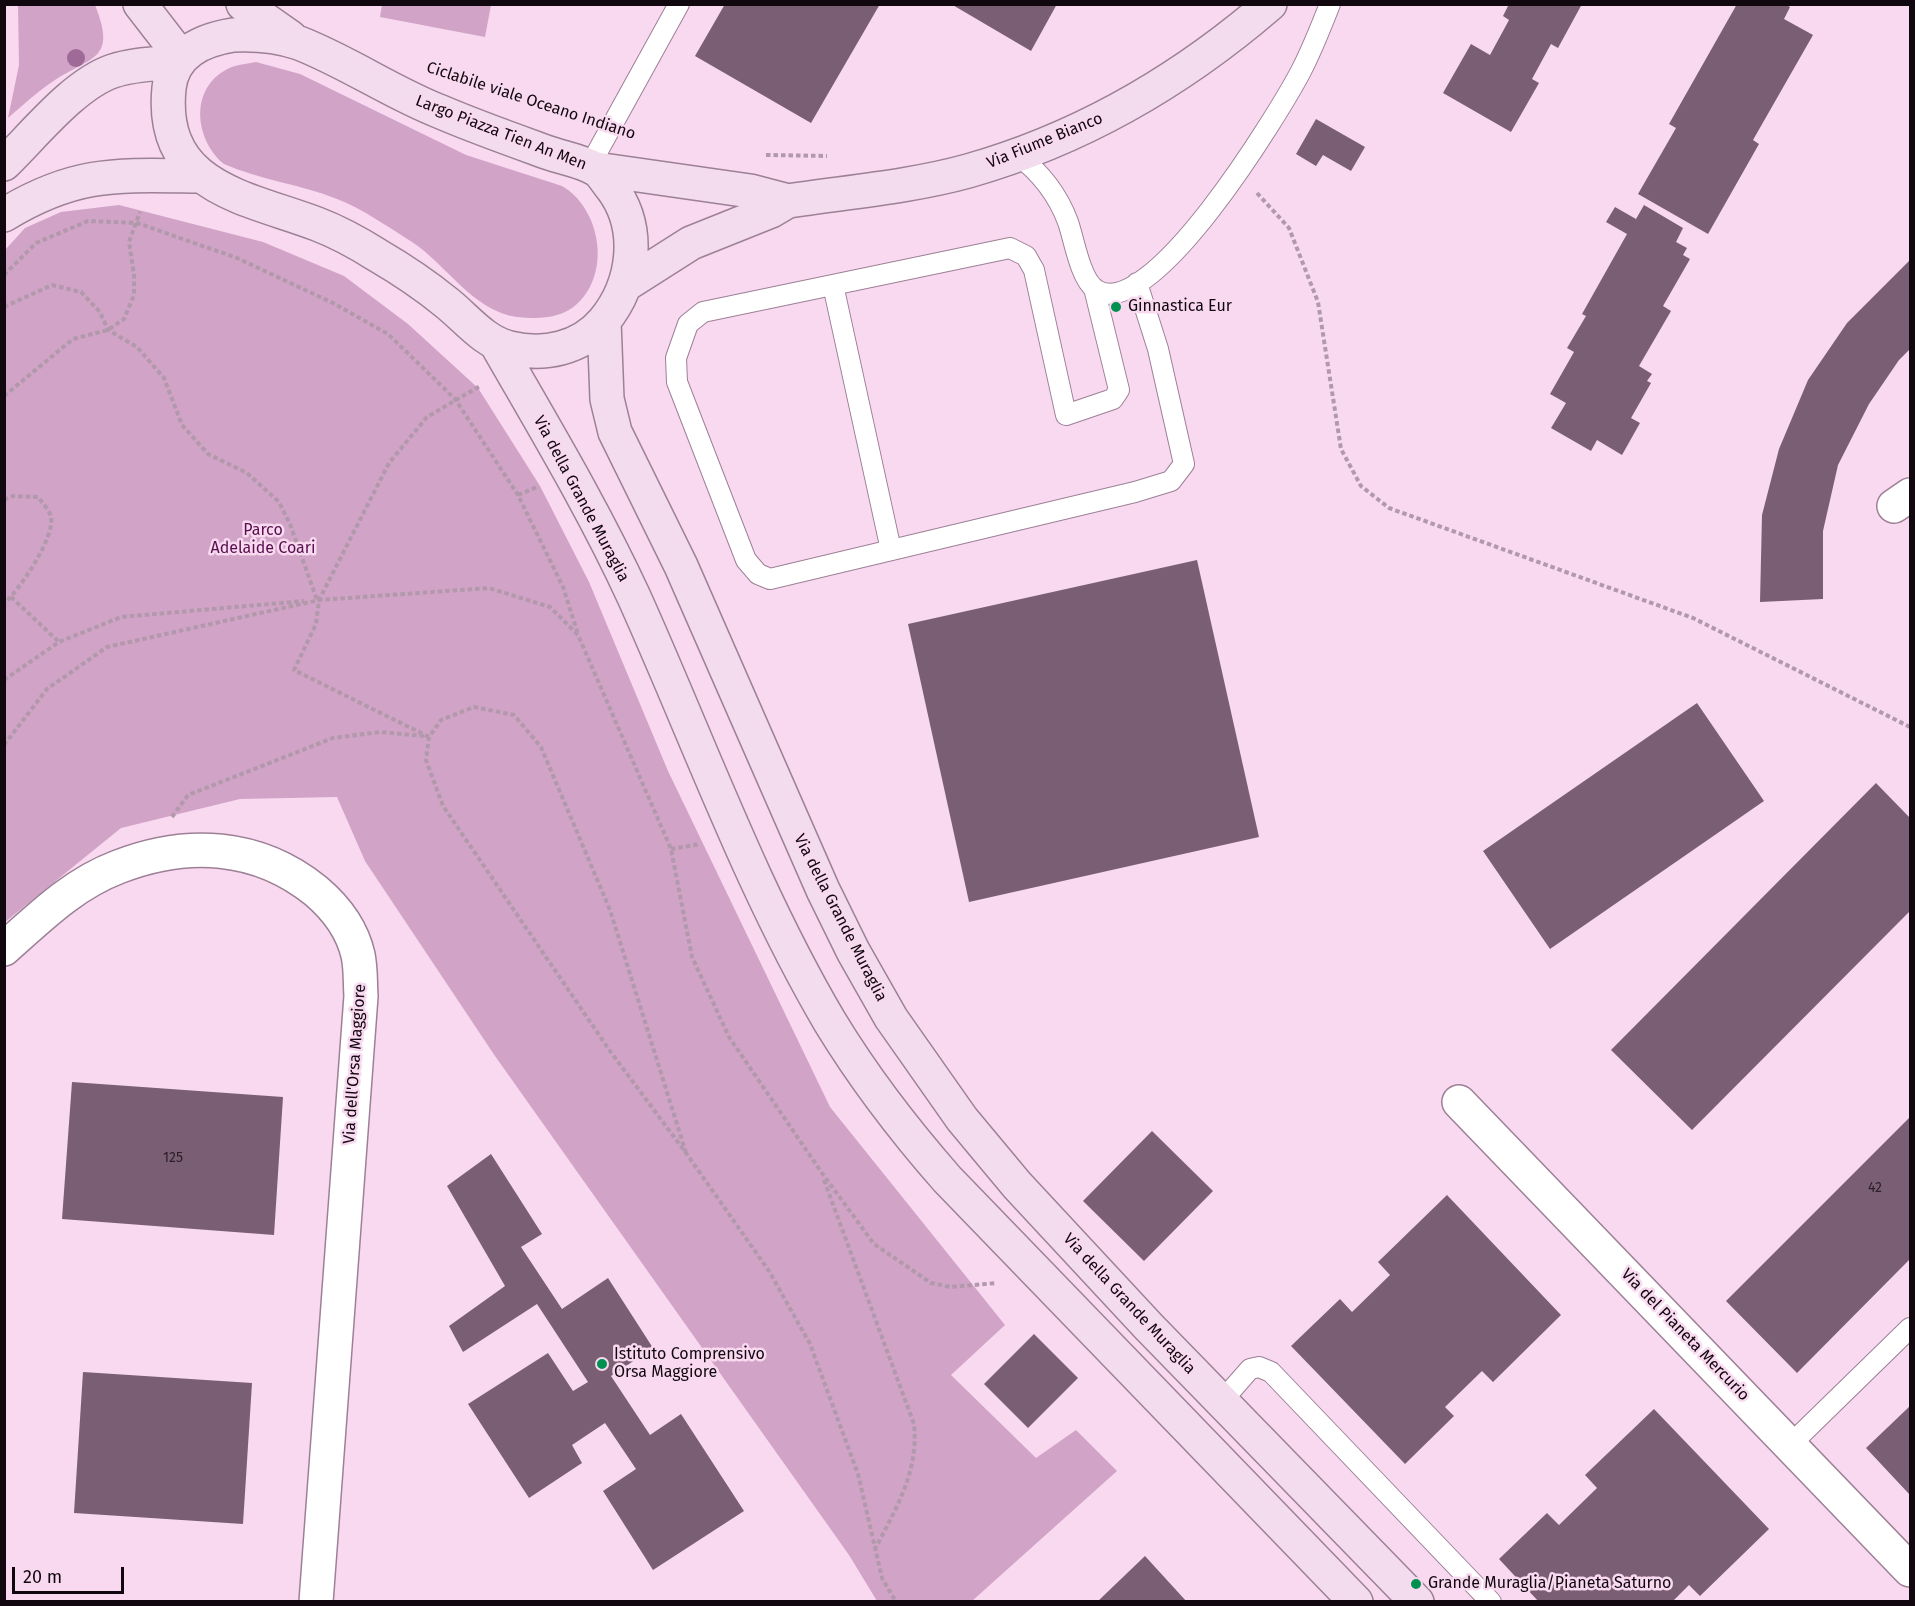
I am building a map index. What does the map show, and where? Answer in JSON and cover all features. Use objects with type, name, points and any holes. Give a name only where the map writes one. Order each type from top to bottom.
[{"type":"street","points":[[4,164],[67,103],[102,75],[126,67],[179,60],[140,4]]},
{"type":"street","points":[[243,4],[299,44]]},
{"type":"street","name":"Via Fiume Bianco","points":[[788,201],[945,176],[1016,154],[1077,129],[1144,97],[1228,41],[1270,4]]},
{"type":"street","name":"Largo Piazza Tien An Men","points":[[233,35],[271,37],[299,44],[423,105],[592,168],[615,192],[628,224],[632,260],[625,285],[604,321],[574,344],[549,351],[529,351],[497,345],[416,279],[359,244],[315,223],[237,195],[199,176],[178,147],[169,112],[170,84],[179,60],[206,41],[233,35]]},
{"type":"street","points":[[592,168],[750,191],[788,201]]},
{"type":"street","points":[[4,215],[46,192],[76,181],[97,177],[199,176]]},
{"type":"street","points":[[625,285],[691,243],[771,211],[788,201]]},
{"type":"street","name":"Via della Grande Muraglia","points":[[604,321],[607,399],[615,432],[681,567],[813,870],[871,984],[907,1042],[985,1148],[1221,1402],[1417,1602]]},
{"type":"street","name":"Via della Grande Muraglia","points":[[497,345],[623,574],[768,904],[826,1015],[903,1128],[947,1179],[1356,1602]]},
{"type":"street","name":"Via dell'Orsa Maggiore","points":[[4,949],[48,909],[78,887],[119,866],[174,850],[202,848],[240,853],[277,865],[294,874],[337,911],[348,928],[358,954],[360,1006],[316,1602]]},
{"type":"street","name":"Via del Pianeta Mercurio","points":[[1459,1102],[1791,1443],[1911,1570]]},
{"type":"lane","points":[[592,168],[678,4]]},
{"type":"lane","points":[[1094,288],[1107,294],[1120,292],[1155,270],[1185,241],[1238,173],[1300,72],[1330,4]]},
{"type":"lane","points":[[1016,154],[1038,174],[1060,205],[1085,275],[1094,288],[1119,390],[1113,399],[1107,402],[1066,415],[1034,270],[1026,256],[1010,248],[703,312],[688,324],[676,358],[676,382],[746,560],[758,574],[770,579],[1135,492],[1171,480],[1185,464],[1158,349],[1137,283]]},
{"type":"lane","points":[[833,285],[891,550]]},
{"type":"lane","points":[[1791,1443],[1911,1328]]},
{"type":"lane","points":[[1221,1402],[1250,1368],[1259,1367],[1271,1372],[1491,1602]]},
{"type":"path","points":[[760,155],[809,158],[831,156]]},
{"type":"path","points":[[1238,173],[1289,228],[1318,302],[1341,449],[1361,486],[1389,508],[1692,618],[1911,727]]},
{"type":"path","points":[[4,396],[73,339],[108,330],[124,319],[134,295],[129,242],[140,212],[133,176]]},
{"type":"path","points":[[4,275],[36,243],[88,221],[137,223],[237,258],[333,303],[388,334],[454,399],[518,495],[563,586],[578,635],[672,849],[692,957],[729,1037],[822,1173],[874,1244],[931,1283],[950,1287],[974,1286],[1042,1277]]},
{"type":"path","points":[[4,307],[52,285],[81,292],[100,312],[108,330],[137,347],[164,378],[182,425],[208,454],[247,473],[279,502],[290,524],[319,600]]},
{"type":"path","points":[[429,736],[294,670],[316,624],[319,600],[389,463],[427,417],[454,399],[481,386]]},
{"type":"path","points":[[518,495],[540,486]]},
{"type":"path","points":[[4,500],[12,496],[38,497],[51,516],[50,532],[36,560],[4,604]]},
{"type":"path","points":[[4,680],[58,642],[121,617],[319,600],[489,588],[550,607],[578,635]]},
{"type":"path","points":[[11,597],[58,642]]},
{"type":"path","points":[[4,745],[47,689],[107,647],[319,600]]},
{"type":"path","points":[[686,1153],[610,910],[541,747],[514,715],[474,707],[441,720],[429,736],[426,760],[443,807],[610,1051],[686,1153],[769,1271],[810,1344],[858,1474],[882,1578],[896,1602]]},
{"type":"path","points":[[174,850],[172,816],[188,795],[333,738],[380,732],[429,736]]},
{"type":"path","points":[[822,1173],[914,1424],[916,1447],[906,1490],[875,1549]]},
{"type":"green space","points":[[382,4],[491,5],[485,37],[380,17]]},
{"type":"green space","points":[[18,5],[95,5],[103,37],[102,47],[90,60],[49,84],[8,118],[19,65]]},
{"type":"green space","points":[[256,62],[300,74],[466,155],[562,186],[575,196],[585,209],[593,225],[597,241],[598,258],[595,275],[588,291],[571,309],[557,315],[525,318],[501,313],[474,297],[412,242],[356,208],[323,194],[224,164],[207,143],[202,130],[201,104],[205,91],[224,71],[235,66]]},
{"type":"green space","name":"Parco Adelaide Coari","points":[[119,205],[263,242],[344,276],[408,324],[478,388],[540,486],[589,582],[668,771],[830,1107],[1005,1325],[951,1375],[1036,1458],[1076,1430],[1117,1471],[972,1601],[877,1601],[849,1555],[495,1056],[365,861],[337,797],[240,799],[121,828],[5,922],[5,250],[25,228],[61,212]]},
{"type":"building","points":[[725,4],[880,4],[811,123],[695,56]]},
{"type":"building","points":[[951,4],[1057,4],[1031,51]]},
{"type":"building","points":[[1509,4],[1582,4],[1558,48],[1551,44],[1532,79],[1539,83],[1511,132],[1443,93],[1471,44],[1490,55],[1509,20],[1503,16]]},
{"type":"building","points":[[1737,4],[1785,4],[1790,7],[1784,19],[1813,35],[1753,140],[1759,144],[1708,234],[1638,194],[1676,128],[1669,124]]},
{"type":"building","points":[[1316,119],[1365,147],[1351,171],[1323,155],[1316,166],[1296,154]]},
{"type":"building","points":[[1644,205],[1683,228],[1676,242],[1687,248],[1683,255],[1690,259],[1663,306],[1671,311],[1639,366],[1652,374],[1647,381],[1651,383],[1631,418],[1640,423],[1622,455],[1597,440],[1591,451],[1551,428],[1566,403],[1550,394],[1574,352],[1567,348],[1586,316],[1582,314],[1627,234],[1606,222],[1615,207],[1636,219]]},
{"type":"building","points":[[1910,260],[1910,349],[1899,360],[1869,404],[1838,465],[1823,531],[1823,599],[1760,602],[1762,515],[1779,449],[1808,380],[1847,323]]},
{"type":"building","points":[[1197,560],[1259,837],[969,902],[908,624]]},
{"type":"building","points":[[1697,703],[1764,801],[1550,949],[1483,851]]},
{"type":"building","points":[[1876,783],[1910,818],[1910,911],[1692,1130],[1611,1050]]},
{"type":"building","points":[[72,1082],[283,1097],[274,1235],[62,1219]]},
{"type":"building","points":[[1910,1117],[1910,1259],[1797,1373],[1726,1301]]},
{"type":"building","points":[[1152,1131],[1213,1191],[1144,1261],[1083,1201]]},
{"type":"building","name":"Istituto Comprensivo Orsa Maggiore","points":[[491,1154],[542,1234],[521,1247],[562,1309],[608,1278],[653,1348],[611,1376],[650,1435],[681,1414],[744,1511],[653,1570],[603,1491],[636,1469],[605,1423],[572,1445],[582,1463],[529,1498],[468,1404],[548,1353],[573,1391],[588,1382],[537,1304],[463,1352],[449,1326],[505,1286],[447,1186]]},
{"type":"building","points":[[1447,1195],[1561,1315],[1493,1382],[1482,1371],[1445,1407],[1454,1416],[1405,1464],[1291,1346],[1340,1299],[1352,1312],[1390,1275],[1378,1262]]},
{"type":"building","points":[[1034,1334],[1078,1378],[1028,1428],[984,1384]]},
{"type":"building","points":[[83,1372],[252,1383],[243,1524],[74,1513]]},
{"type":"building","points":[[1910,1406],[1910,1495],[1866,1448]]},
{"type":"building","points":[[1654,1409],[1769,1529],[1700,1596],[1689,1585],[1672,1602],[1539,1602],[1499,1559],[1547,1513],[1559,1525],[1597,1488],[1585,1475]]},
{"type":"building","points":[[1145,1556],[1187,1602],[1097,1602]]},
{"type":"place","name":"Ginnastica Eur","points":[[1116,307]]},
{"type":"place","name":"Istituto Comprensivo Orsa Maggiore","points":[[602,1364]]},
{"type":"place","name":"Grande Muraglia/Pianeta Saturno","points":[[1416,1584]]}]
